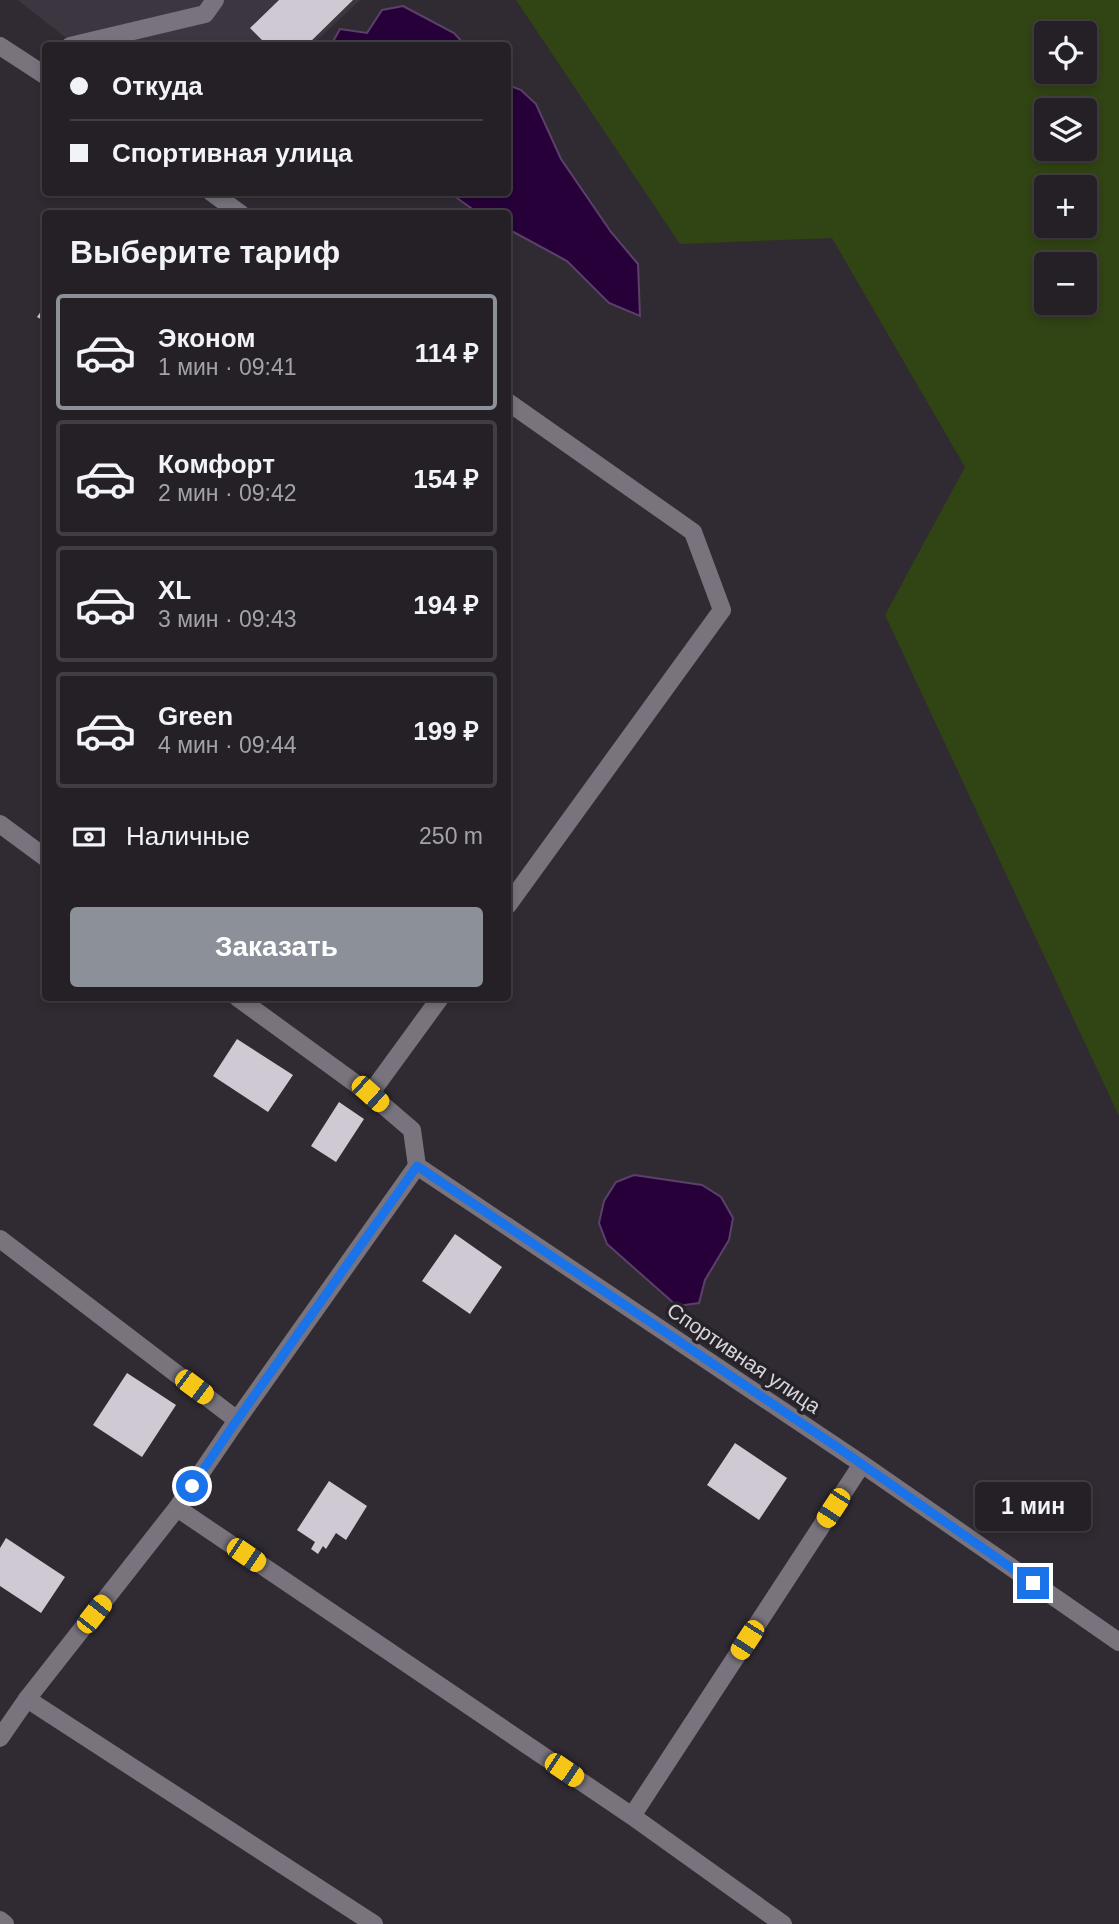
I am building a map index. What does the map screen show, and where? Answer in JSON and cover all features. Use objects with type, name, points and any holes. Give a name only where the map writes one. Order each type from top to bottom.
[{"type":"street","points":[[87,42],[205,14],[215,0]]},
{"type":"street","points":[[0,46],[42,69]]},
{"type":"street","points":[[216,196],[236,210]]},
{"type":"street","points":[[511,404],[693,532],[722,610],[511,901]]},
{"type":"street","points":[[0,824],[42,855]]},
{"type":"street","points":[[0,1738],[27,1699],[177,1508],[417,1166],[412,1130],[370,1094],[242,1001]]},
{"type":"street","points":[[370,1094],[438,1001]]},
{"type":"street","name":"Спортивная улица","points":[[417,1166],[862,1464],[1119,1643]]},
{"type":"street","points":[[0,1239],[237,1420]]},
{"type":"street","points":[[632,1816],[862,1464]]},
{"type":"street","points":[[177,1508],[632,1816],[783,1924]]},
{"type":"street","points":[[27,1699],[374,1924]]},
{"type":"street","points":[[0,1920],[5,1924]]},
{"type":"shaded area","points":[[18,0],[360,0],[315,42],[71,42]]},
{"type":"shaded area","points":[[403,6],[454,33],[462,42],[333,42],[340,29],[367,33],[382,10]]},
{"type":"shaded area","points":[[511,86],[521,90],[536,104],[561,159],[611,232],[638,264],[640,316],[609,303],[567,261],[511,231],[511,210],[474,210],[454,196],[511,196]]},
{"type":"shaded area","points":[[634,1175],[702,1185],[721,1197],[733,1218],[729,1240],[705,1280],[699,1303],[677,1306],[607,1244],[599,1223],[604,1201],[616,1182]]},
{"type":"green space","points":[[516,0],[1119,0],[1119,1116],[885,615],[965,467],[832,238],[680,244]]},
{"type":"building","points":[[279,0],[353,0],[310,42],[264,42],[250,28]]},
{"type":"building","points":[[237,1039],[293,1075],[268,1112],[213,1076]]},
{"type":"building","points":[[339,1102],[364,1119],[336,1162],[311,1146]]},
{"type":"building","points":[[455,1234],[502,1267],[470,1314],[422,1281]]},
{"type":"building","points":[[127,1373],[176,1405],[142,1457],[93,1425]]},
{"type":"building","points":[[735,1443],[787,1478],[759,1520],[707,1485]]},
{"type":"building","points":[[329,1481],[367,1506],[346,1540],[336,1533],[326,1549],[323,1546],[318,1554],[311,1549],[315,1542],[297,1530]]},
{"type":"building","points":[[6,1538],[65,1577],[41,1613],[0,1586],[0,1548]]},
{"type":"route","points":[[192,1486],[417,1166],[840,1449],[1033,1583]]}]
